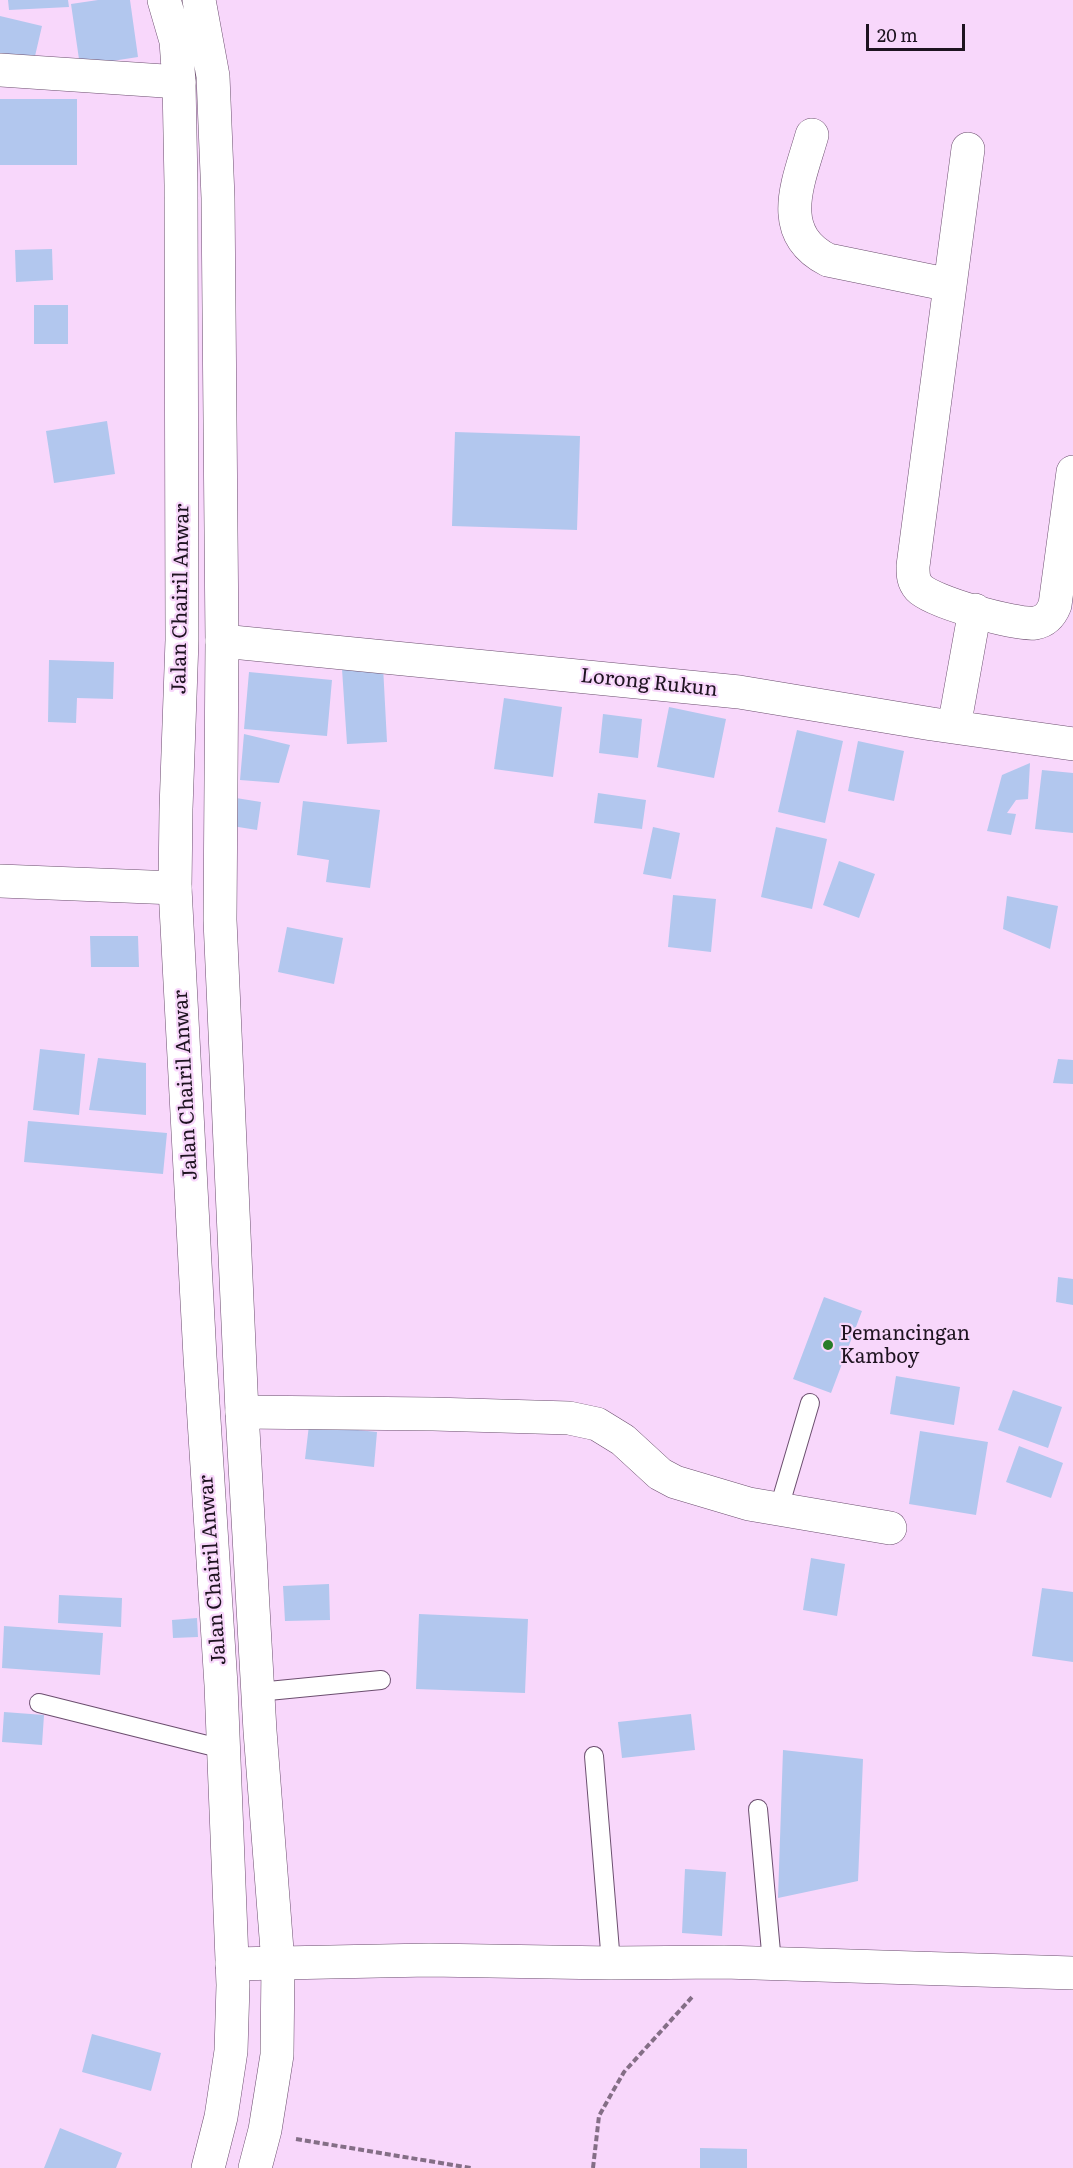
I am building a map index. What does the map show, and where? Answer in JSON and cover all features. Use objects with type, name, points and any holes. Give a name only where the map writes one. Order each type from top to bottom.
[{"type":"main road","name":"Jalan Chairil Anwar","points":[[164,0],[176,41],[179,82],[182,640],[176,888],[200,1357],[221,1685],[232,1964],[231,2051],[221,2117],[208,2168]]},
{"type":"main road","name":"Jalan Chairil Anwar","points":[[199,0],[213,76],[218,198],[222,641],[220,920],[242,1412],[258,1692],[278,1963],[277,2055],[265,2130],[255,2168]]},
{"type":"main road","points":[[0,70],[179,82]]},
{"type":"main road","points":[[812,135],[794,197],[795,225],[808,246],[828,260],[950,285]]},
{"type":"main road","points":[[968,149],[913,573],[914,580],[923,591],[937,600],[1030,623],[1043,620],[1051,613],[1055,605],[1073,472]]},
{"type":"main road","points":[[182,518],[221,515]]},
{"type":"main road","points":[[954,727],[975,610]]},
{"type":"main road","name":"Lorong Rukun","points":[[222,641],[740,692],[1073,744]]},
{"type":"main road","points":[[0,881],[176,888]]},
{"type":"main road","points":[[242,1412],[569,1418],[597,1425],[623,1440],[660,1474],[675,1482],[749,1504],[890,1528]]},
{"type":"main road","points":[[232,1964],[429,1960],[724,1962],[1073,1973]]},
{"type":"lane","points":[[778,1508],[810,1403]]},
{"type":"lane","points":[[258,1692],[381,1680]]},
{"type":"lane","points":[[39,1703],[223,1749]]},
{"type":"lane","points":[[594,1756],[611,1963]]},
{"type":"lane","points":[[758,1809],[772,1964]]},
{"type":"path","points":[[593,2168],[599,2116],[624,2072],[724,1962]]},
{"type":"path","points":[[265,2130],[309,2143],[471,2168]]},
{"type":"building","points":[[8,0],[68,0],[69,7],[9,10]]},
{"type":"building","points":[[98,0],[130,0],[138,57],[80,66],[71,4]]},
{"type":"building","points":[[0,16],[42,26],[32,69],[0,59]]},
{"type":"building","points":[[0,99],[77,99],[77,165],[0,165]]},
{"type":"building","points":[[52,249],[53,280],[16,282],[15,250]]},
{"type":"building","points":[[34,305],[68,305],[68,344],[34,344]]},
{"type":"building","points":[[107,421],[115,474],[54,483],[46,431]]},
{"type":"building","points":[[455,432],[580,436],[577,530],[452,526]]},
{"type":"building","points":[[49,660],[114,662],[113,699],[77,698],[76,723],[48,722]]},
{"type":"building","points":[[383,666],[387,742],[347,744],[342,669]]},
{"type":"building","points":[[249,672],[332,680],[327,736],[244,729]]},
{"type":"building","points":[[504,698],[562,707],[553,777],[494,769]]},
{"type":"building","points":[[669,707],[726,719],[714,778],[657,767]]},
{"type":"building","points":[[603,714],[642,719],[638,758],[599,753]]},
{"type":"building","points":[[797,730],[843,741],[825,823],[778,812]]},
{"type":"building","points":[[244,734],[290,745],[279,783],[240,780]]},
{"type":"building","points":[[858,741],[904,751],[894,801],[848,791]]},
{"type":"building","points":[[1030,763],[1028,799],[1016,800],[1007,813],[1016,814],[1011,835],[987,831],[1002,775]]},
{"type":"building","points":[[1042,770],[1073,773],[1073,833],[1035,829]]},
{"type":"building","points":[[598,793],[646,800],[642,829],[594,823]]},
{"type":"building","points":[[236,798],[261,802],[257,830],[232,826]]},
{"type":"building","points":[[303,801],[380,810],[370,888],[326,882],[329,860],[297,855]]},
{"type":"building","points":[[653,827],[680,833],[671,879],[643,874]]},
{"type":"building","points":[[776,827],[827,839],[812,909],[761,897]]},
{"type":"building","points":[[839,861],[875,874],[859,918],[823,905]]},
{"type":"building","points":[[673,895],[716,899],[711,952],[668,947]]},
{"type":"building","points":[[1007,896],[1058,906],[1050,949],[1003,929]]},
{"type":"building","points":[[287,927],[343,938],[334,984],[278,972]]},
{"type":"building","points":[[90,936],[138,936],[139,967],[91,967]]},
{"type":"building","points":[[40,1049],[85,1054],[79,1115],[33,1110]]},
{"type":"building","points":[[98,1058],[146,1063],[146,1115],[89,1110]]},
{"type":"building","points":[[1058,1059],[1073,1060],[1073,1084],[1053,1083]]},
{"type":"building","points":[[28,1121],[167,1133],[163,1174],[24,1162]]},
{"type":"building","points":[[1058,1277],[1073,1279],[1073,1305],[1056,1302]]},
{"type":"building","name":"Pemancingan Kamboy","points":[[824,1297],[862,1311],[831,1393],[793,1379]]},
{"type":"building","points":[[896,1376],[960,1387],[954,1425],[890,1414]]},
{"type":"building","points":[[1013,1390],[1062,1407],[1048,1448],[998,1430]]},
{"type":"building","points":[[309,1425],[377,1432],[374,1467],[305,1459]]},
{"type":"building","points":[[920,1431],[988,1442],[976,1515],[909,1504]]},
{"type":"building","points":[[1019,1446],[1063,1463],[1051,1498],[1006,1482]]},
{"type":"building","points":[[811,1558],[845,1564],[837,1616],[803,1610]]},
{"type":"building","points":[[329,1584],[330,1620],[285,1621],[283,1586]]},
{"type":"building","points":[[1042,1588],[1073,1592],[1073,1662],[1032,1656]]},
{"type":"building","points":[[59,1595],[122,1598],[121,1627],[58,1623]]},
{"type":"building","points":[[419,1614],[528,1619],[525,1693],[416,1689]]},
{"type":"building","points":[[197,1618],[198,1637],[173,1638],[172,1620]]},
{"type":"building","points":[[4,1626],[103,1633],[100,1675],[2,1668]]},
{"type":"building","points":[[4,1712],[44,1715],[42,1745],[2,1742]]},
{"type":"building","points":[[691,1714],[695,1750],[622,1758],[618,1722]]},
{"type":"building","points":[[783,1750],[863,1759],[858,1881],[778,1898]]},
{"type":"building","points":[[685,1869],[726,1872],[722,1936],[682,1933]]},
{"type":"building","points":[[92,2034],[161,2053],[151,2091],[82,2072]]},
{"type":"building","points":[[60,2128],[122,2153],[116,2168],[44,2168]]},
{"type":"building","points":[[700,2148],[747,2149],[747,2168],[700,2168]]},
{"type":"place","name":"Pemancingan Kamboy","points":[[828,1345]]}]
